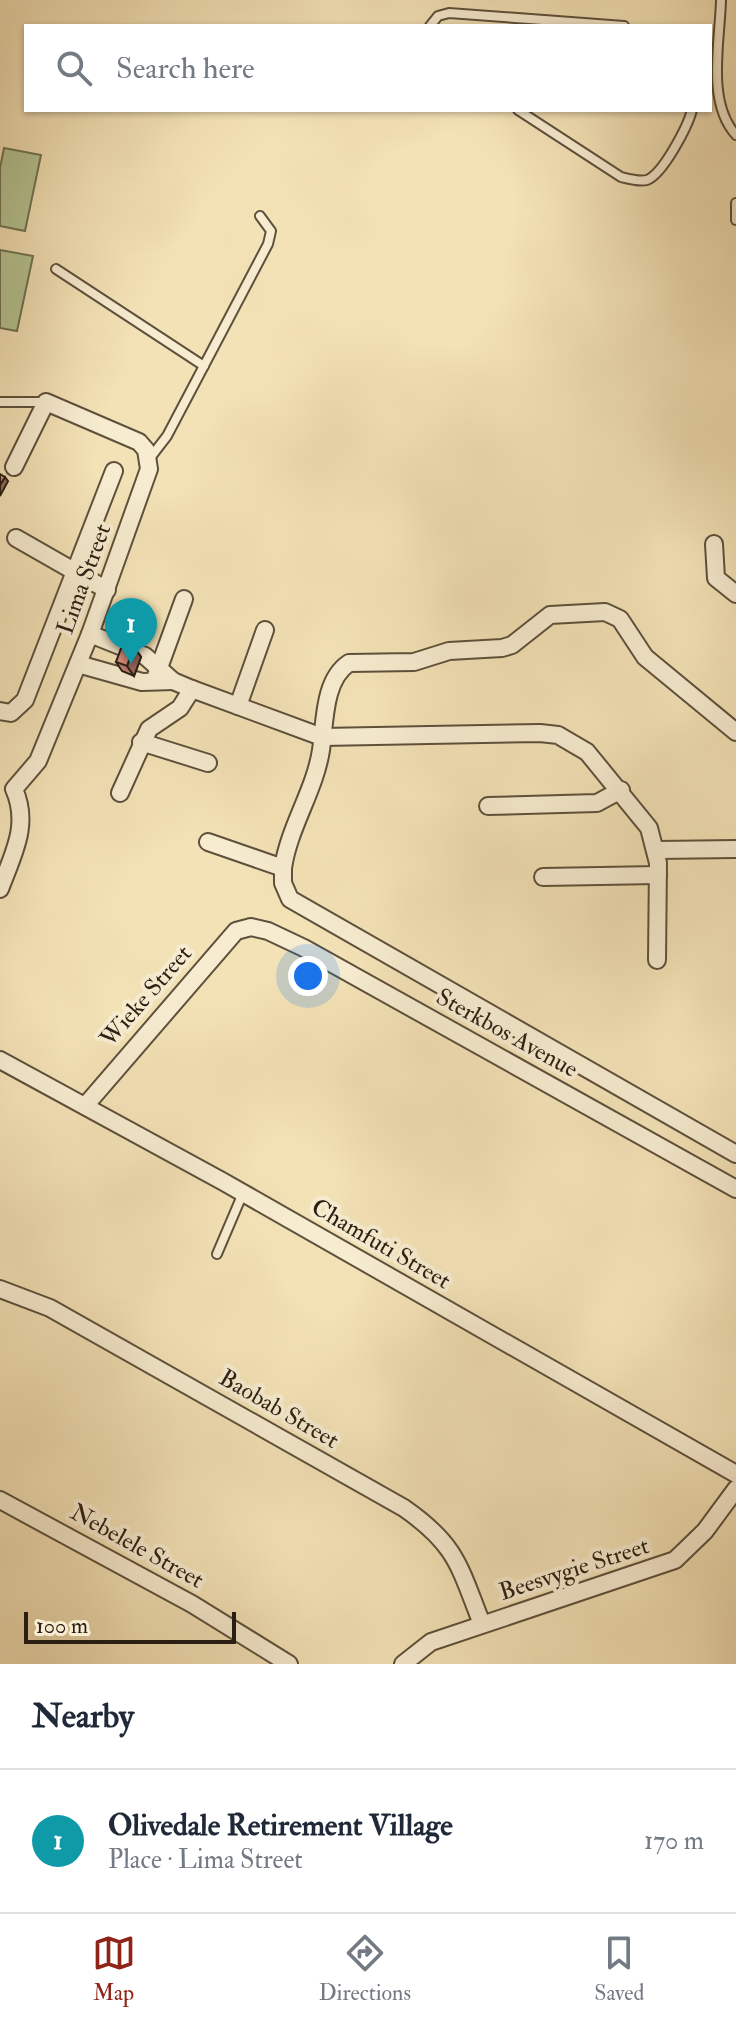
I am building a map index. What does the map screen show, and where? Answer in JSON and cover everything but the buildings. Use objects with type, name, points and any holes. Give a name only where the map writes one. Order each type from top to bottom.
[{"type":"street","points":[[14,467],[46,402],[139,442],[149,459]]},
{"type":"street","name":"Lima Street","points":[[0,889],[23,822],[21,805],[7,785],[38,761],[107,590],[149,469],[149,459]]},
{"type":"street","points":[[0,711],[11,713],[25,700],[77,574],[114,471]]},
{"type":"street","points":[[16,538],[107,590]]},
{"type":"street","points":[[714,544],[714,572],[736,594]]},
{"type":"street","points":[[78,664],[142,682],[157,675],[184,599]]},
{"type":"street","points":[[736,732],[645,657],[614,614],[594,611],[550,615],[512,645],[502,648],[449,651],[414,662],[349,663],[342,668],[329,698],[319,760],[283,868],[283,883],[290,899],[736,1154]]},
{"type":"street","points":[[238,706],[265,630]]},
{"type":"street","points":[[90,634],[145,656],[157,675],[322,737],[558,735],[587,752],[649,828],[657,850],[657,960]]},
{"type":"street","points":[[120,793],[149,729],[180,708],[192,689]]},
{"type":"street","points":[[141,742],[208,763]]},
{"type":"street","points":[[488,806],[597,803],[621,790]]},
{"type":"street","points":[[208,842],[283,868]]},
{"type":"street","points":[[657,850],[736,849]]},
{"type":"street","points":[[543,877],[658,875]]},
{"type":"street","name":"Wieke Street","points":[[85,1106],[236,931],[251,927]]},
{"type":"street","name":"Sterkbos Avenue","points":[[251,927],[268,931],[304,948],[736,1189]]},
{"type":"street","name":"Chamfuti Street","points":[[0,1060],[243,1193],[736,1474]]},
{"type":"street","name":"Baobab Street","points":[[0,1289],[50,1308],[404,1508],[438,1531],[457,1560],[482,1624]]},
{"type":"street","name":"Beesvygie Street","points":[[403,1664],[431,1642],[675,1560],[705,1531],[736,1489]]},
{"type":"street","name":"Nebelele Street","points":[[0,1500],[192,1604],[289,1664]]},
{"type":"lane","points":[[721,0],[715,32],[718,96],[722,115],[736,135]]},
{"type":"lane","points":[[432,24],[438,16],[449,13],[597,24]]},
{"type":"lane","points":[[521,112],[621,177],[634,180],[647,180],[657,172],[685,130],[691,112]]},
{"type":"lane","points":[[736,203],[736,220]]},
{"type":"lane","points":[[149,459],[167,436],[268,244],[271,231],[260,216]]},
{"type":"lane","points":[[56,269],[204,366]]},
{"type":"lane","points":[[0,402],[46,402]]},
{"type":"lane","points":[[217,1254],[243,1193]]},
{"type":"green space","points":[[4,148],[41,155],[25,231],[0,226],[0,168]]},
{"type":"green space","points":[[0,250],[33,256],[17,331],[0,328]]},
{"type":"place","name":"Olivedale Retirement Village","points":[[131,664]]}]
